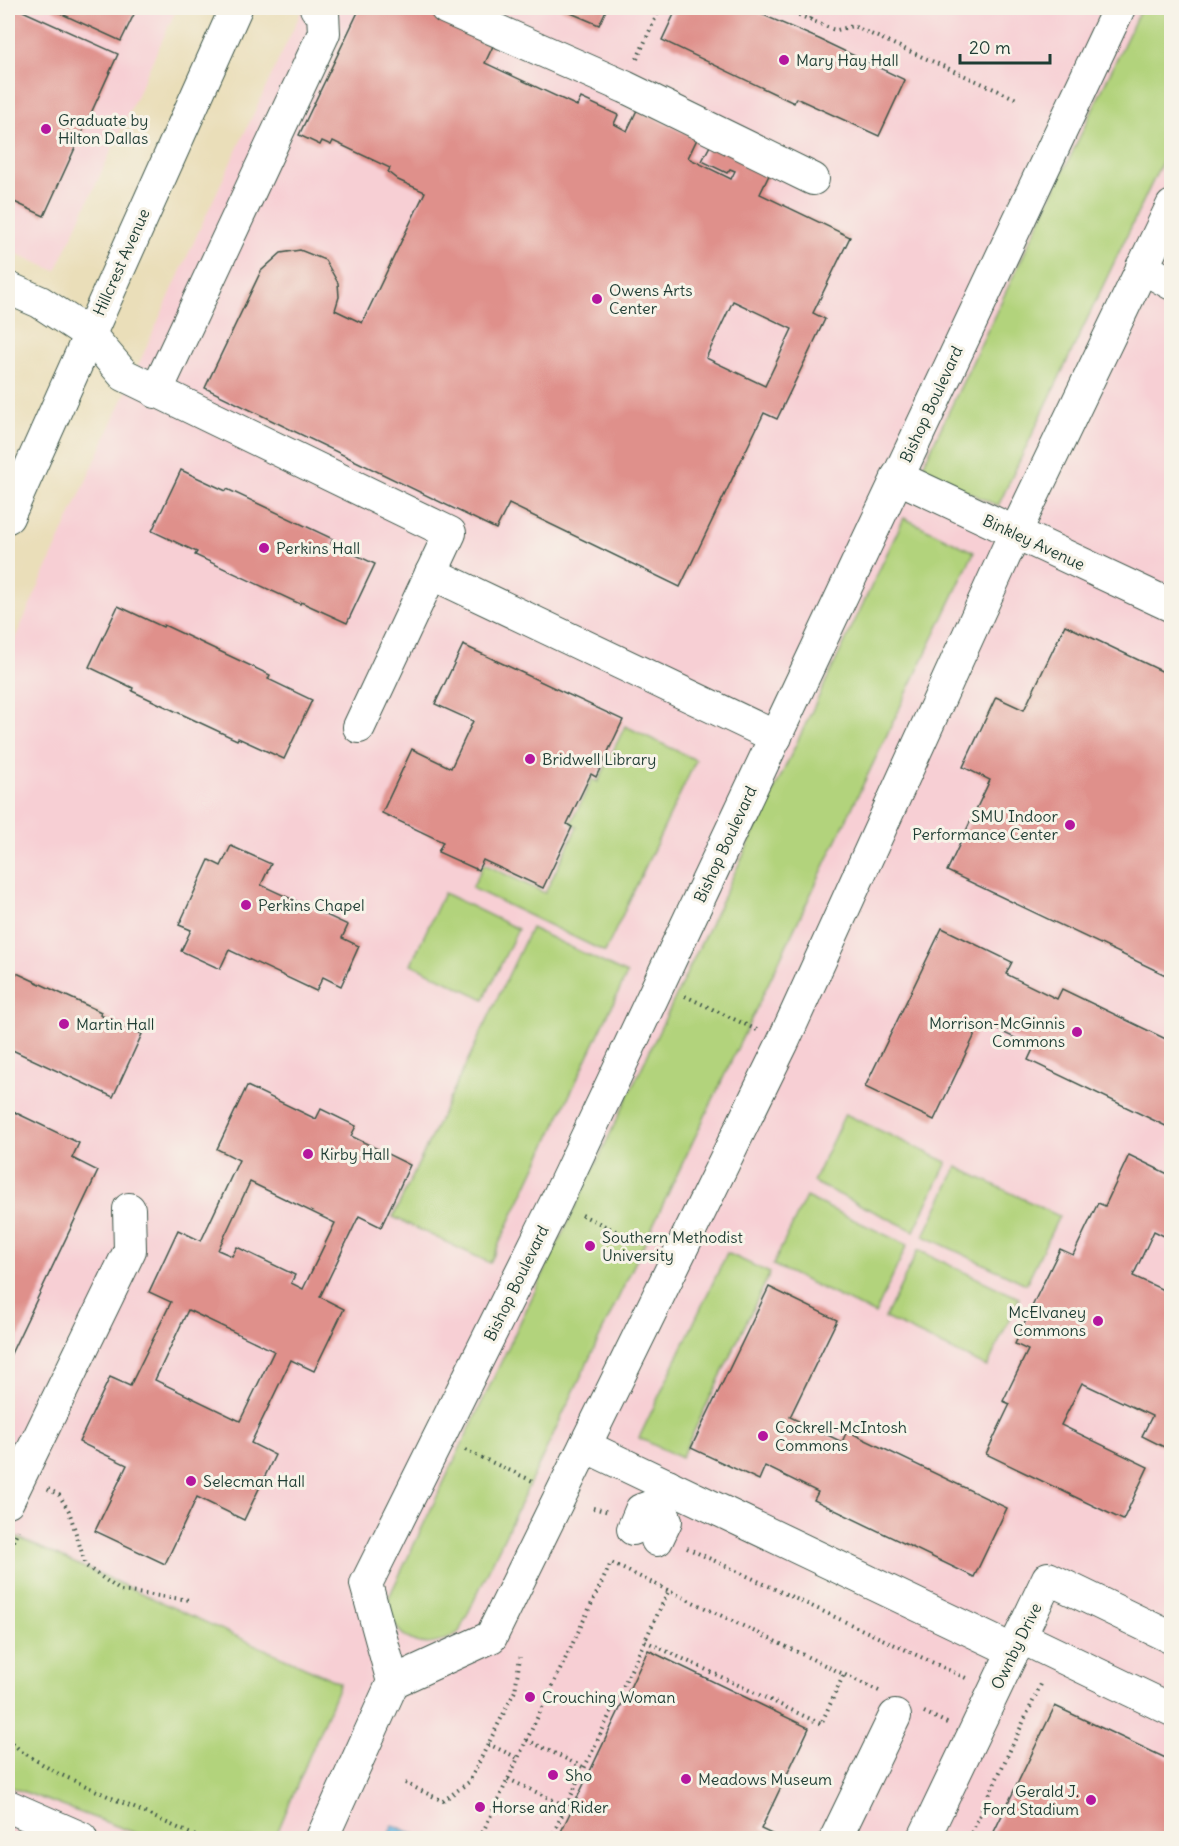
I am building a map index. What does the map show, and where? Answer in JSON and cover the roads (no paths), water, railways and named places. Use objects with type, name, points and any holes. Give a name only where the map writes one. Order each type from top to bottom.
[{"type":"street","name":"Hillcrest Avenue","points":[[8,517],[236,8]]},
{"type":"street","points":[[156,392],[324,33],[323,13],[316,8]]},
{"type":"street","points":[[446,8],[625,87],[813,179]]},
{"type":"street","name":"Bishop Boulevard","points":[[393,1682],[366,1584],[556,1202],[1119,8]]},
{"type":"street","points":[[322,1839],[393,1682],[491,1637],[783,1042],[1015,533],[1172,206]]},
{"type":"street","points":[[1142,267],[1172,284]]},
{"type":"street","points":[[8,288],[40,302],[89,334],[124,375],[450,533],[359,727]]},
{"type":"street","name":"Binkley Avenue","points":[[897,477],[1172,606]]},
{"type":"street","points":[[431,573],[776,737]]},
{"type":"street","points":[[8,1501],[130,1250],[129,1209]]},
{"type":"street","points":[[585,1446],[664,1494],[1017,1644],[1056,1654],[1172,1710]]},
{"type":"street","points":[[646,1532],[642,1510],[664,1494]]},
{"type":"street","name":"Ownby Drive","points":[[924,1839],[1048,1578],[1172,1638]]},
{"type":"street","points":[[836,1839],[898,1706]]},
{"type":"street","points":[[8,1806],[81,1839]]},
{"type":"water","points":[[393,1825],[423,1838],[387,1838]]},
{"type":"place","name":"Mary Hay Hall","points":[[784,60]]},
{"type":"place","name":"Graduate by Hilton Dallas","points":[[46,129]]},
{"type":"place","name":"Owens Arts Center","points":[[597,299]]},
{"type":"place","name":"Perkins Hall","points":[[264,548]]},
{"type":"place","name":"Bridwell Library","points":[[530,759]]},
{"type":"place","name":"SMU Indoor Performance Center","points":[[1070,825]]},
{"type":"place","name":"Perkins Chapel","points":[[246,905]]},
{"type":"place","name":"Martin Hall","points":[[64,1024]]},
{"type":"place","name":"Morrison-McGinnis Commons","points":[[1077,1032]]},
{"type":"place","name":"Kirby Hall","points":[[308,1154]]},
{"type":"place","name":"Southern Methodist University","points":[[590,1246]]},
{"type":"place","name":"McElvaney Commons","points":[[1098,1321]]},
{"type":"place","name":"Cockrell-McIntosh Commons","points":[[763,1436]]},
{"type":"place","name":"Selecman Hall","points":[[191,1481]]},
{"type":"place","name":"Crouching Woman","points":[[530,1697]]},
{"type":"place","name":"Sho","points":[[553,1775]]},
{"type":"place","name":"Meadows Museum","points":[[686,1779]]},
{"type":"place","name":"Gerald J. Ford Stadium","points":[[1091,1800]]},
{"type":"place","name":"Horse and Rider","points":[[480,1807]]}]
